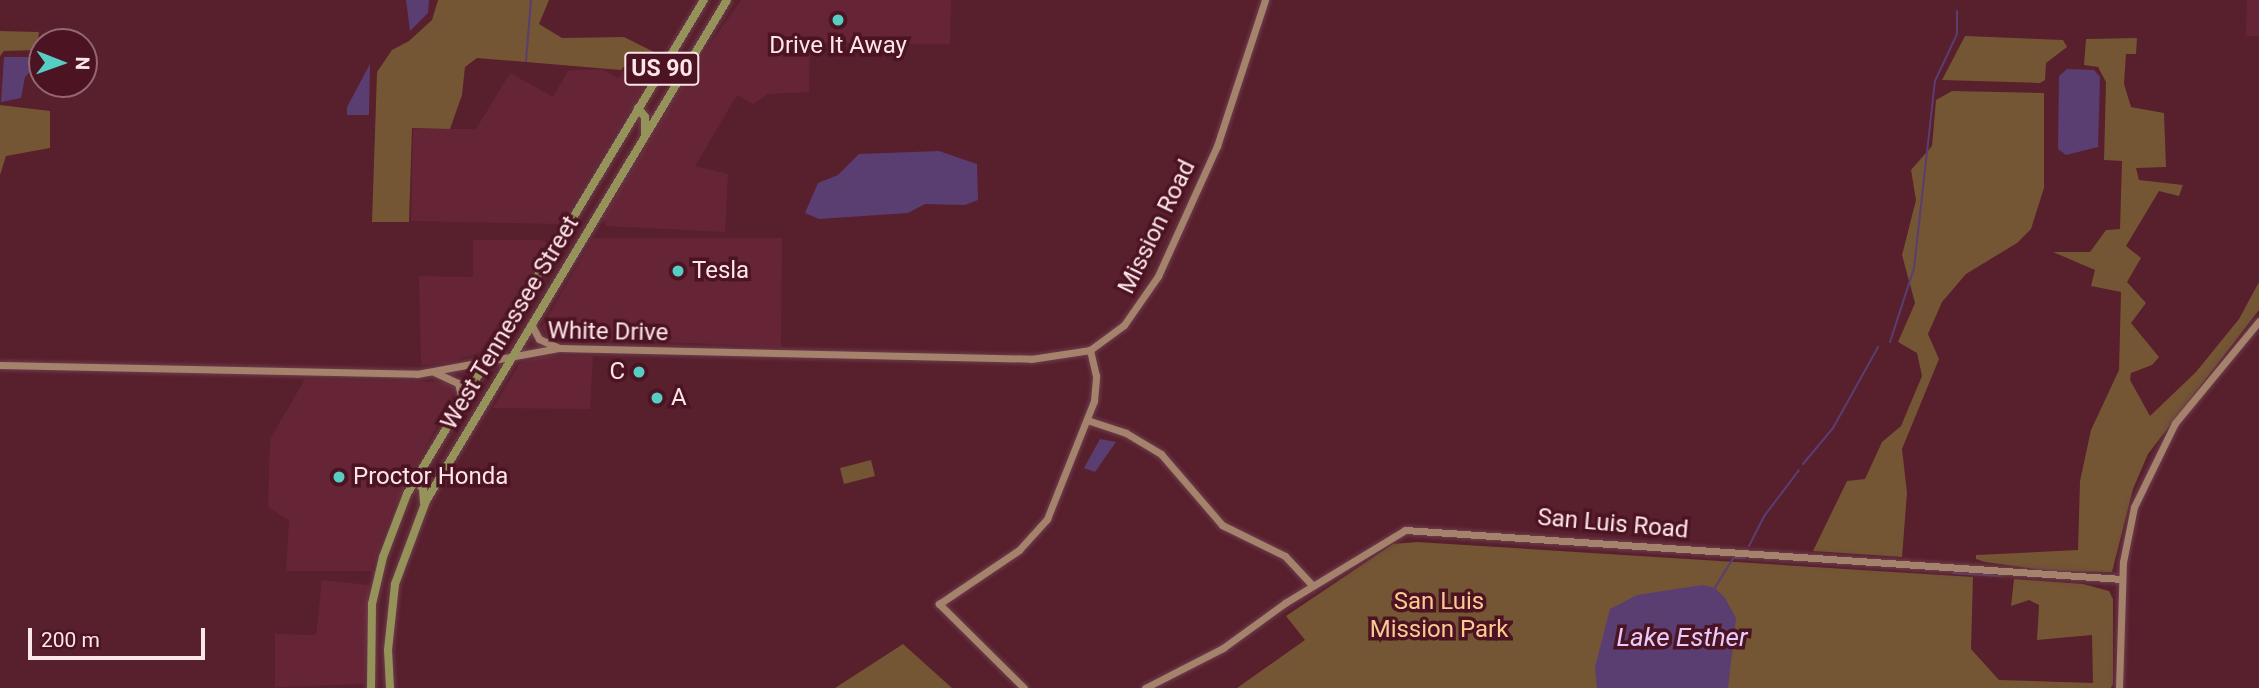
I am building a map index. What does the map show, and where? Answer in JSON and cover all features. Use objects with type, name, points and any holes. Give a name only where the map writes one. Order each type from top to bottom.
[{"type":"main road","name":"West Tennessee Street","points":[[371,688],[373,600],[394,521],[415,479],[704,0]]},
{"type":"main road","name":"West Tennessee Street","points":[[390,688],[388,650],[396,583],[424,505],[727,0]]},
{"type":"main road","points":[[638,108],[645,117],[645,134]]},
{"type":"main road","points":[[415,479],[423,489],[424,505]]},
{"type":"street","name":"Mission Road","points":[[1090,350],[1124,326],[1163,267],[1230,114],[1265,0]]},
{"type":"street","points":[[2119,688],[2121,579],[2134,507],[2154,459],[2187,407],[2259,321]]},
{"type":"street","points":[[531,324],[539,339],[559,348]]},
{"type":"street","name":"White Drive","points":[[0,365],[434,372],[514,353],[559,348],[1031,359],[1090,350]]},
{"type":"street","points":[[1024,688],[939,604],[1019,551],[1040,529],[1087,420],[1097,385],[1090,350]]},
{"type":"street","points":[[434,372],[458,383],[462,401]]},
{"type":"street","points":[[1087,420],[1126,433],[1161,453],[1214,518],[1234,533],[1285,556],[1312,585]]},
{"type":"street","name":"San Luis Road","points":[[1145,688],[1223,648],[1312,585],[1393,534],[1414,529],[2121,579]]},
{"type":"shaded area","points":[[741,0],[951,0],[950,44],[810,43],[809,92],[768,94],[753,104],[737,95],[695,166],[728,174],[725,232],[606,226],[603,218],[693,68]]},
{"type":"shaded area","points":[[2247,0],[2259,0],[2259,36],[2246,36]]},
{"type":"shaded area","points":[[631,60],[656,66],[561,224],[411,221],[413,129],[476,129],[510,73],[553,97],[568,71],[601,69],[619,78]]},
{"type":"shaded area","name":"Tesla","points":[[593,238],[782,238],[781,347],[548,337],[542,327]]},
{"type":"shaded area","points":[[473,240],[542,240],[549,244],[479,353],[448,363],[421,365],[419,276],[473,277]]},
{"type":"shaded area","points":[[546,356],[593,356],[590,409],[493,408],[520,363]]},
{"type":"shaded area","name":"Proctor Honda","points":[[305,379],[447,382],[456,389],[392,511],[371,571],[286,571],[289,520],[268,507],[270,439]]},
{"type":"shaded area","points":[[322,580],[369,585],[364,684],[275,687],[275,634],[316,635]]},
{"type":"green space","points":[[438,0],[549,0],[539,24],[562,38],[624,37],[658,54],[653,65],[630,60],[621,70],[477,58],[465,67],[462,95],[450,129],[412,128],[409,222],[372,222],[377,72],[392,50],[409,41],[432,20]]},
{"type":"green space","points":[[0,31],[28,32],[28,50],[4,51],[0,56]]},
{"type":"green space","points":[[1965,36],[2063,40],[2067,47],[2046,63],[2045,80],[2040,83],[1942,80]]},
{"type":"green space","points":[[2137,38],[2136,54],[2126,54],[2124,84],[2131,107],[2164,113],[2166,167],[2136,168],[2139,180],[2183,185],[2179,196],[2159,191],[2126,246],[2141,258],[2127,282],[2146,303],[2131,323],[2159,357],[2152,365],[2131,373],[2130,380],[2150,416],[2196,372],[2239,319],[2259,282],[2259,310],[2148,454],[2133,489],[2112,572],[2050,571],[1985,562],[1976,559],[1976,555],[2078,550],[2080,481],[2091,430],[2119,370],[2121,292],[2091,286],[2095,270],[2053,252],[2090,252],[2106,230],[2120,229],[2122,161],[2104,160],[2106,82],[2098,67],[2084,65],[2086,39]]},
{"type":"green space","points":[[1952,91],[2044,93],[2044,188],[2031,229],[2017,243],[1966,274],[1942,302],[1928,334],[1939,359],[1902,449],[1907,493],[1902,557],[1813,551],[1847,481],[1865,479],[1882,442],[1901,426],[1922,376],[1917,353],[1898,342],[1915,303],[1902,255],[1916,200],[1911,170],[1932,146],[1936,100]]},
{"type":"green space","points":[[0,105],[50,111],[50,148],[6,156],[0,175]]},
{"type":"green space","points":[[871,460],[875,476],[844,484],[840,468]]},
{"type":"green space","name":"San Luis Mission Park","points":[[1417,542],[1973,577],[1971,649],[1999,680],[2093,683],[2092,635],[2037,640],[2039,605],[2029,600],[2011,606],[2014,579],[2083,584],[2109,591],[2113,599],[2113,684],[2111,688],[1237,688],[1305,640],[1286,616],[1393,544]]},
{"type":"green space","points":[[903,644],[952,688],[835,688]]},
{"type":"water","points":[[406,0],[429,0],[428,13],[410,31]]},
{"type":"water","points":[[4,57],[28,57],[28,74],[21,98],[1,102]]},
{"type":"water","points":[[370,64],[369,115],[347,115],[347,107]]},
{"type":"water","points":[[2067,69],[2094,70],[2100,77],[2098,147],[2066,155],[2058,149],[2059,76]]},
{"type":"water","points":[[939,151],[977,164],[978,200],[965,205],[925,204],[908,213],[819,219],[805,213],[818,183],[838,175],[859,154]]},
{"type":"water","points":[[1100,439],[1116,442],[1095,472],[1084,468]]},
{"type":"water","name":"Lake Esther","points":[[1702,585],[1715,588],[1725,598],[1736,618],[1728,688],[1597,688],[1595,667],[1610,609],[1637,595]]},
{"type":"waterway","points":[[526,61],[531,0]]},
{"type":"waterway","points":[[1890,342],[1914,268],[1935,81],[1957,34],[1957,11]]},
{"type":"waterway","points":[[1803,464],[1833,428],[1878,347]]},
{"type":"waterway","points":[[1749,546],[1765,515],[1799,470]]},
{"type":"waterway","points":[[1714,589],[1733,558],[1745,558]]},
{"type":"waterway","points":[[1953,573],[2001,576]]},
{"type":"place","name":"Drive It Away","points":[[838,20]]},
{"type":"place","name":"Tesla","points":[[678,271]]},
{"type":"place","name":"C","points":[[639,372]]},
{"type":"place","name":"A","points":[[657,398]]},
{"type":"place","name":"Proctor Honda","points":[[339,477]]}]
